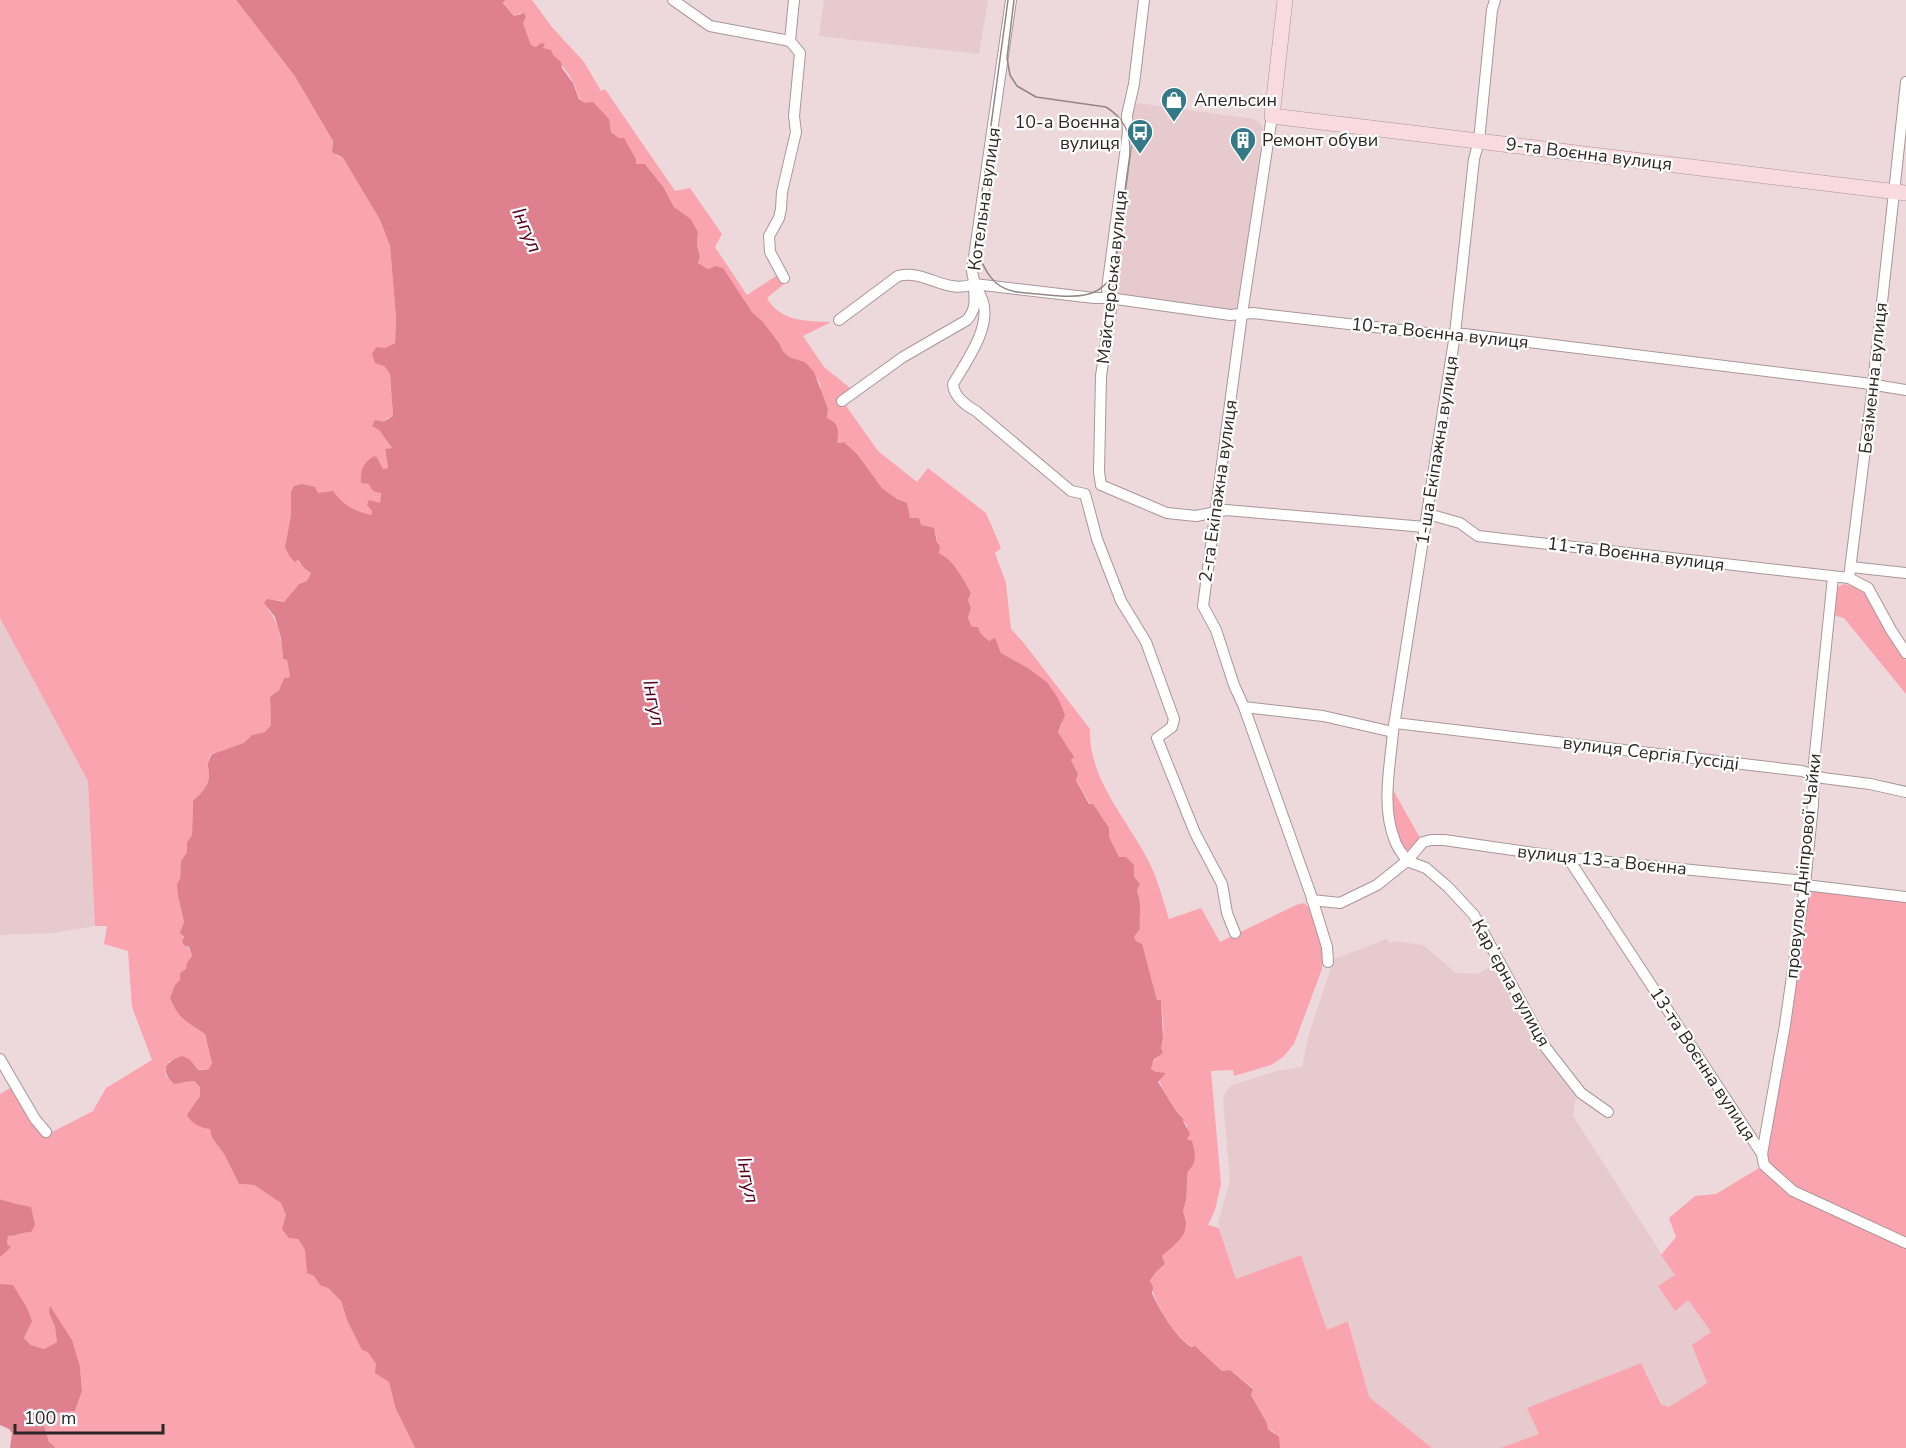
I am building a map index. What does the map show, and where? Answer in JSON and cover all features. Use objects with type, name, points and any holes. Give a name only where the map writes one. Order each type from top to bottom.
[{"type":"street","points":[[673,0],[710,27],[790,40],[800,53],[794,116],[796,132],[782,192],[782,209],[770,236],[770,252],[784,278]]},
{"type":"street","points":[[790,40],[794,0]]},
{"type":"street","name":"Котельна вулиця","points":[[1011,0],[972,271],[985,315],[978,341],[953,384],[964,405],[976,411],[1071,490],[1085,494]]},
{"type":"street","name":"Майстерська вулиця","points":[[1101,485],[1099,472],[1101,376],[1111,309],[1107,289],[1128,132],[1127,116],[1134,84],[1144,0]]},
{"type":"street","name":"2-га Екіпажна вулиця","points":[[1285,0],[1272,116],[1242,314],[1203,606],[1216,630],[1312,900],[1327,947],[1328,962]]},
{"type":"street","name":"1-ша Екіпажна вулиця","points":[[1407,861],[1395,841],[1387,802],[1394,728],[1455,334],[1474,159],[1479,141],[1492,10],[1495,0]]},
{"type":"street","name":"Безіменна вулиця","points":[[1850,572],[1900,192],[1906,82]]},
{"type":"street","name":"9-та Воєнна вулиця","points":[[1272,116],[1900,192]]},
{"type":"street","name":"10-та Воєнна вулиця","points":[[839,320],[898,276],[909,274],[946,286],[962,288],[974,284],[1109,298],[1230,315],[1252,313],[1444,335],[1476,335],[1906,390]]},
{"type":"street","points":[[842,400],[903,357],[967,320],[973,312],[975,303],[974,284]]},
{"type":"street","points":[[1235,933],[1227,913],[1222,884],[1195,833],[1157,738],[1172,727],[1174,719],[1146,642],[1121,601],[1097,539],[1085,494],[1101,485],[1167,513],[1197,516],[1226,510],[1425,527]]},
{"type":"street","name":"11-та Воєнна вулиця","points":[[1428,514],[1460,523],[1478,536],[1833,577],[1850,572],[1906,573]]},
{"type":"street","points":[[1850,572],[1868,588],[1906,653]]},
{"type":"street","name":"провулок Дніпрової Чайки","points":[[1762,1154],[1785,1025],[1805,883],[1813,804],[1813,775],[1833,577]]},
{"type":"street","name":"вулиця Сергія Гуссіді","points":[[1244,707],[1323,716],[1394,728],[1802,771],[1823,778],[1870,784],[1903,792]]},
{"type":"street","points":[[1903,792],[1906,802]]},
{"type":"street","name":"вулиця 13-а Воєнна","points":[[1407,861],[1423,842],[1438,840],[1568,858],[1805,883],[1906,897]]},
{"type":"street","name":"13-та Воєнна вулиця","points":[[1568,858],[1762,1154],[1764,1165],[1793,1191],[1906,1244]]},
{"type":"street","points":[[1312,900],[1340,903],[1377,885],[1407,861]]},
{"type":"street","name":"Карʼєрна вулиця","points":[[1407,861],[1426,868],[1448,887],[1474,915],[1546,1048],[1581,1093],[1608,1112]]},
{"type":"street","points":[[0,1059],[35,1119],[46,1132]]},
{"type":"shaded area","points":[[0,0],[236,0],[294,75],[333,141],[332,145],[337,156],[343,158],[380,220],[390,246],[396,318],[395,343],[385,348],[384,366],[390,374],[393,416],[386,419],[379,430],[392,448],[385,450],[388,468],[383,469],[377,457],[369,484],[381,492],[380,504],[369,501],[371,515],[355,511],[340,502],[291,502],[285,547],[311,573],[307,581],[299,584],[284,602],[277,600],[267,608],[277,626],[283,659],[287,660],[290,677],[284,678],[279,690],[270,697],[271,725],[265,732],[252,735],[245,743],[211,754],[207,784],[193,801],[192,835],[187,842],[187,852],[181,861],[178,896],[184,922],[181,933],[192,956],[170,998],[184,1019],[205,1034],[212,1063],[209,1069],[203,1070],[196,1068],[191,1061],[169,1061],[165,1069],[166,1076],[184,1083],[194,1081],[200,1087],[200,1096],[188,1115],[197,1125],[210,1128],[212,1138],[224,1154],[239,1184],[254,1185],[281,1203],[305,1250],[308,1265],[314,1276],[341,1301],[347,1320],[389,1382],[395,1407],[415,1448],[56,1448],[49,1442],[42,1422],[56,1413],[75,1411],[82,1391],[80,1367],[49,1313],[55,1327],[57,1342],[44,1349],[31,1345],[24,1338],[30,1324],[13,1286],[0,1284],[0,1257],[10,1247],[7,1244],[8,1236],[31,1232],[23,1206],[0,1199],[0,1094],[12,1087],[52,1132],[93,1111],[106,1088],[152,1060],[132,1007],[128,951],[104,944],[107,926],[95,926],[88,781],[0,618]]},
{"type":"shaded area","points":[[505,0],[532,0],[552,27],[584,62],[601,91],[605,89],[675,191],[690,188],[722,234],[715,247],[747,295],[779,274],[785,283],[767,298],[779,312],[795,319],[831,322],[803,336],[824,367],[849,387],[854,395],[844,403],[878,451],[917,482],[928,468],[986,513],[1001,548],[995,553],[1006,583],[1011,629],[1090,729],[1095,765],[1102,782],[1149,862],[1169,919],[1201,908],[1220,942],[1296,905],[1304,903],[1309,908],[1319,933],[1322,969],[1294,1044],[1283,1057],[1271,1065],[1234,1076],[1233,1070],[1211,1071],[1221,1184],[1215,1210],[1208,1225],[1219,1228],[1236,1279],[1301,1255],[1327,1330],[1348,1321],[1369,1397],[1432,1448],[1280,1448],[1274,1432],[1268,1429],[1251,1395],[1253,1388],[1230,1370],[1222,1371],[1195,1346],[1193,1347],[1179,1336],[1166,1318],[1150,1282],[1165,1264],[1162,1256],[1178,1242],[1186,1218],[1183,1211],[1188,1171],[1187,1125],[1167,1096],[1156,1072],[1151,1069],[1162,1041],[1163,1017],[1161,1000],[1157,1000],[1151,978],[1134,937],[1140,929],[1139,897],[1134,877],[1119,857],[1076,779],[1078,774],[1071,760],[1070,751],[1058,732],[1062,724],[1058,698],[1047,682],[1001,653],[995,639],[989,641],[972,627],[968,618],[971,608],[968,600],[971,593],[953,565],[939,553],[936,533],[910,519],[906,503],[882,488],[858,455],[844,442],[836,443],[827,418],[828,409],[821,393],[820,383],[805,362],[789,357],[782,350],[780,344],[752,312],[723,269],[716,266],[708,269],[698,263],[700,257],[697,245],[698,232],[691,219],[674,207],[664,188],[645,164],[636,164],[636,159],[624,139],[611,132],[603,118],[580,99],[568,73],[543,48],[544,44],[536,47],[531,45],[523,23],[526,17],[520,13],[514,16],[503,2]]},
{"type":"shaded area","points":[[824,0],[988,0],[979,54],[819,36]]},
{"type":"shaded area","points":[[1138,103],[1253,119],[1260,123],[1263,129],[1239,306],[1236,311],[1117,295],[1110,288],[1130,115],[1133,107]]},
{"type":"shaded area","points":[[1844,584],[1860,588],[1867,594],[1906,661],[1906,694],[1844,618],[1833,615],[1835,588]]},
{"type":"shaded area","points":[[0,618],[88,781],[95,926],[53,933],[0,935]]},
{"type":"shaded area","points":[[1392,788],[1420,838],[1410,850],[1406,850],[1398,835],[1393,812]]},
{"type":"shaded area","points":[[1814,888],[1906,899],[1906,1448],[1500,1448],[1539,1434],[1527,1408],[1641,1363],[1661,1404],[1669,1407],[1707,1383],[1692,1345],[1711,1332],[1688,1300],[1675,1311],[1658,1286],[1675,1275],[1661,1255],[1676,1237],[1669,1218],[1695,1196],[1716,1194],[1764,1165],[1808,891]]},
{"type":"shaded area","points":[[1387,939],[1390,944],[1394,941],[1423,945],[1456,973],[1478,974],[1498,962],[1544,1049],[1576,1096],[1573,1116],[1675,1275],[1658,1287],[1688,1300],[1711,1332],[1693,1345],[1707,1383],[1670,1407],[1662,1404],[1641,1363],[1528,1408],[1539,1434],[1500,1448],[1432,1448],[1368,1397],[1349,1321],[1327,1330],[1301,1255],[1236,1279],[1218,1223],[1230,1180],[1223,1101],[1225,1093],[1232,1085],[1277,1071],[1302,1067],[1308,1037],[1334,959]]},
{"type":"water","name":"Інгул","points":[[236,0],[505,0],[503,3],[514,16],[524,13],[526,17],[523,23],[531,45],[536,47],[541,43],[545,44],[543,48],[551,50],[573,83],[579,99],[585,103],[593,102],[609,119],[611,132],[619,138],[624,138],[636,159],[636,164],[645,164],[664,188],[674,207],[691,219],[698,232],[697,245],[700,257],[698,263],[708,269],[716,266],[723,268],[752,312],[763,322],[782,350],[789,357],[805,362],[814,372],[828,409],[827,418],[834,422],[837,428],[837,443],[844,442],[858,455],[882,488],[907,503],[910,518],[919,518],[921,525],[934,528],[940,547],[939,553],[954,565],[971,593],[968,600],[971,608],[968,618],[972,627],[978,627],[980,633],[989,641],[995,638],[1001,653],[1047,682],[1058,698],[1065,715],[1058,732],[1074,757],[1071,760],[1078,774],[1076,780],[1089,804],[1093,804],[1109,828],[1109,837],[1119,857],[1126,857],[1134,865],[1134,877],[1140,884],[1137,890],[1140,905],[1140,929],[1134,937],[1142,944],[1157,1000],[1161,1000],[1163,1038],[1161,1048],[1163,1053],[1154,1059],[1151,1069],[1166,1073],[1158,1082],[1183,1118],[1190,1134],[1187,1139],[1192,1141],[1194,1149],[1195,1157],[1188,1171],[1183,1211],[1185,1231],[1162,1256],[1165,1264],[1150,1281],[1153,1287],[1152,1293],[1180,1338],[1192,1347],[1195,1346],[1222,1371],[1230,1370],[1253,1389],[1251,1395],[1268,1429],[1279,1437],[1280,1448],[415,1448],[395,1407],[389,1382],[375,1373],[376,1364],[368,1352],[362,1350],[347,1320],[341,1301],[328,1288],[320,1285],[314,1276],[307,1273],[305,1250],[298,1239],[289,1238],[282,1229],[286,1215],[281,1203],[254,1185],[239,1184],[224,1154],[212,1138],[210,1129],[197,1125],[187,1115],[200,1096],[200,1087],[194,1081],[174,1084],[166,1070],[171,1061],[182,1056],[189,1059],[199,1070],[209,1069],[212,1063],[205,1034],[180,1016],[170,998],[175,985],[180,980],[180,973],[186,969],[192,956],[189,947],[184,945],[182,941],[184,937],[180,933],[184,922],[177,884],[180,879],[181,861],[187,852],[187,842],[192,835],[193,801],[207,784],[208,764],[212,754],[244,743],[252,735],[265,732],[271,725],[270,697],[279,690],[284,678],[290,677],[287,660],[283,659],[281,638],[275,617],[264,603],[267,599],[284,602],[299,584],[307,581],[311,573],[298,560],[295,562],[290,557],[285,547],[291,515],[291,492],[294,486],[302,484],[315,487],[318,493],[333,491],[349,507],[371,515],[372,511],[367,505],[369,500],[380,503],[381,493],[374,491],[369,484],[361,483],[361,474],[367,461],[374,456],[377,457],[383,469],[388,468],[385,449],[392,448],[379,430],[372,426],[375,420],[383,422],[393,416],[390,374],[384,366],[375,363],[372,354],[376,347],[385,348],[395,343],[396,318],[390,246],[380,220],[343,158],[332,152],[333,141],[294,75]]},
{"type":"water","points":[[0,1199],[31,1207],[35,1225],[31,1232],[8,1236],[7,1244],[11,1247],[0,1257]]},
{"type":"water","points":[[0,1284],[13,1285],[27,1308],[32,1321],[24,1338],[31,1345],[44,1349],[57,1342],[55,1327],[49,1313],[50,1306],[72,1340],[80,1367],[82,1391],[75,1411],[56,1413],[43,1423],[49,1442],[56,1448],[10,1448],[12,1433],[0,1425]]},
{"type":"tram line","points":[[1008,0],[976,236],[979,255],[995,282],[1015,292],[1082,296],[1101,288],[1114,270],[1130,154],[1128,133],[1122,121],[1106,107],[1036,97],[1017,86],[1010,75],[1007,58],[1014,0]]},
{"type":"place","name":"Апельсин","points":[[1174,123]]},
{"type":"place","name":"10-а Воєнна вулиця","points":[[1140,155]]},
{"type":"place","name":"Ремонт обуви","points":[[1243,163]]}]
